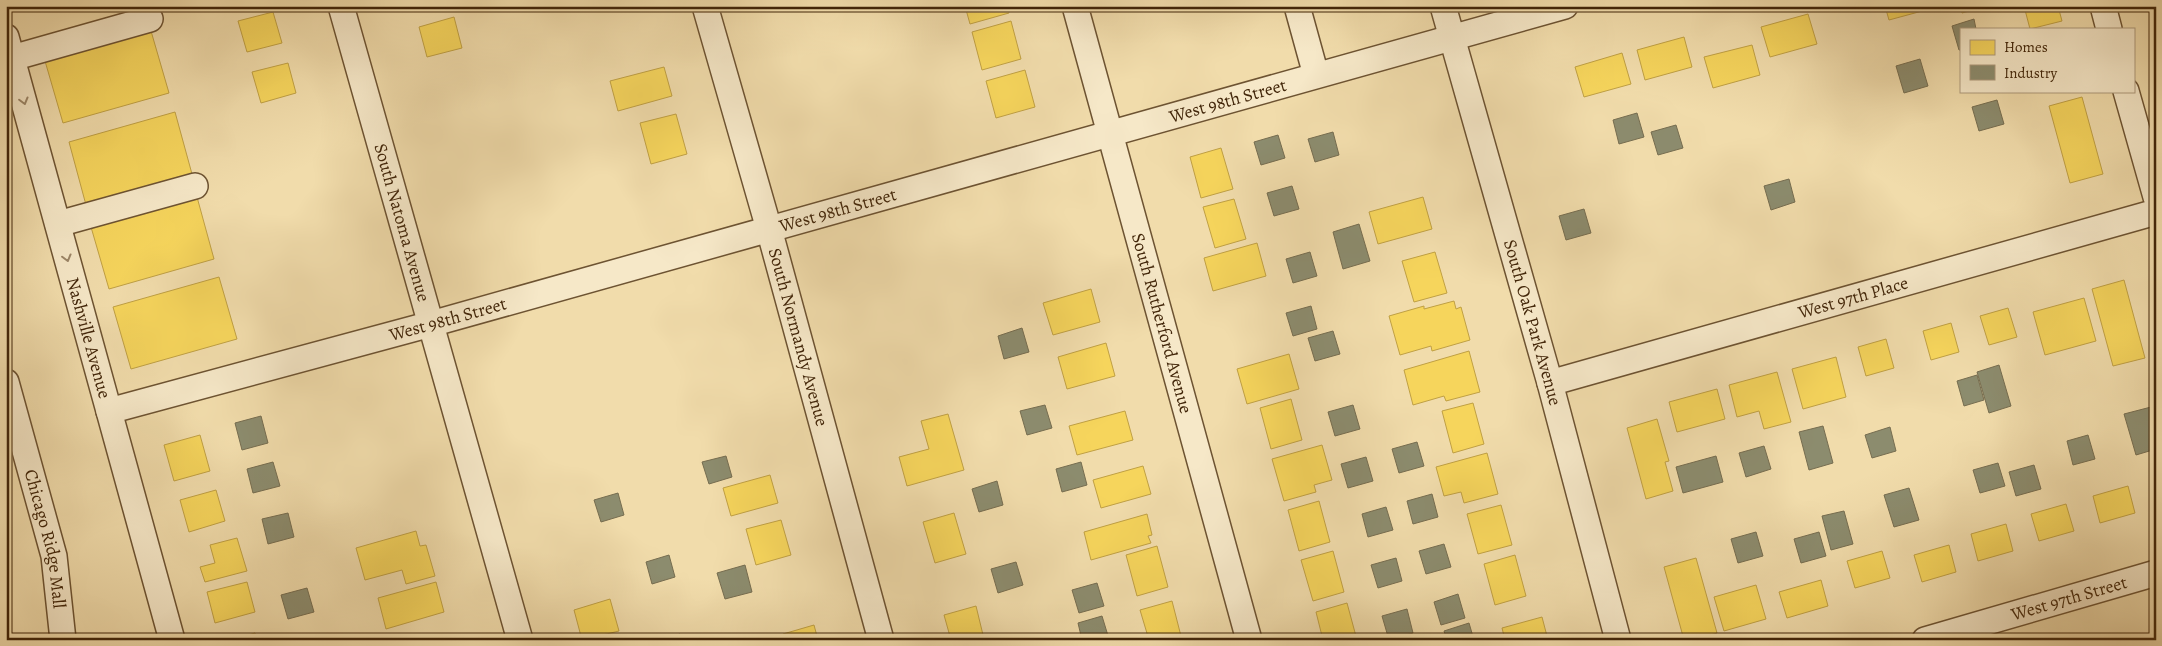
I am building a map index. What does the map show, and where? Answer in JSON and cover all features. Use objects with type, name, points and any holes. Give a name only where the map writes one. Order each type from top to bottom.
[{"type":"street","name":"South Natoma Avenue","points":[[341,6],[520,640]]},
{"type":"street","name":"South Normandy Avenue","points":[[705,6],[769,228],[881,640]]},
{"type":"street","name":"South Rutherford Avenue","points":[[1074,6],[1249,640]]},
{"type":"street","points":[[1297,6],[1316,75]]},
{"type":"street","name":"South Oak Park Avenue","points":[[1443,6],[1550,383],[1618,640]]},
{"type":"street","name":"West 98th Street","points":[[109,412],[431,324],[1565,6]]},
{"type":"street","points":[[2103,6],[2109,28]]},
{"type":"street","points":[[9,48],[150,19]]},
{"type":"street","name":"Nashville Avenue","points":[[9,48],[172,640]]},
{"type":"street","points":[[2126,92],[2156,197]]},
{"type":"street","points":[[58,224],[195,186]]},
{"type":"street","name":"West 97th Place","points":[[1550,383],[2156,212]]},
{"type":"street","name":"Chicago Ridge Mall","points":[[6,382],[54,556],[63,640]]},
{"type":"street","name":"West 97th Street","points":[[1925,640],[2156,573]]},
{"type":"building: Homes","points":[[582,6],[601,6],[583,11]]},
{"type":"building: Homes","points":[[965,6],[1008,6],[1009,13],[970,24]]},
{"type":"building: Homes","points":[[1885,6],[1937,6],[1937,7],[1889,20]]},
{"type":"building: Homes","points":[[1960,6],[1987,6],[1962,13]]},
{"type":"building: Homes","points":[[2024,6],[2058,6],[2062,21],[2030,28]]},
{"type":"building: Homes","points":[[273,12],[282,43],[247,52],[238,21]]},
{"type":"building: Homes","points":[[1808,14],[1817,44],[1770,57],[1761,27]]},
{"type":"building: Homes","points":[[454,17],[462,48],[427,57],[419,27]]},
{"type":"building: Homes","points":[[1011,21],[1021,59],[982,70],[972,32]]},
{"type":"building: Homes","points":[[151,31],[169,93],[63,123],[45,61]]},
{"type":"building: Homes","points":[[1684,37],[1692,67],[1645,80],[1637,50]]},
{"type":"building: Homes","points":[[1752,45],[1760,75],[1713,88],[1704,57]]},
{"type":"building: Homes","points":[[1622,53],[1631,84],[1584,97],[1575,67]]},
{"type":"building: Homes","points":[[288,63],[296,93],[261,103],[252,72]]},
{"type":"building: Homes","points":[[664,67],[672,96],[618,111],[610,81]]},
{"type":"building: Homes","points":[[1025,70],[1035,107],[996,118],[986,81]]},
{"type":"building: Homes","points":[[2082,97],[2103,174],[2070,183],[2049,106]]},
{"type":"building: Homes","points":[[175,112],[192,174],[86,205],[69,142]]},
{"type":"building: Homes","points":[[676,114],[687,154],[651,164],[640,123]]},
{"type":"building: Homes","points":[[1221,148],[1233,189],[1201,198],[1190,157]]},
{"type":"building: Homes","points":[[197,197],[214,259],[109,289],[91,227]]},
{"type":"building: Homes","points":[[1423,197],[1432,229],[1378,244],[1369,212]]},
{"type":"building: Homes","points":[[1234,199],[1246,239],[1215,248],[1203,207]]},
{"type":"building: Homes","points":[[1257,243],[1266,276],[1213,291],[1204,258]]},
{"type":"building: Homes","points":[[1435,252],[1447,293],[1414,302],[1402,261]]},
{"type":"building: Homes","points":[[219,277],[237,339],[131,369],[113,307]]},
{"type":"building: Homes","points":[[2124,280],[2145,358],[2113,366],[2092,289]]},
{"type":"building: Homes","points":[[1091,289],[1100,322],[1053,335],[1043,303]]},
{"type":"building: Homes","points":[[2084,298],[2096,341],[2045,355],[2033,312]]},
{"type":"building: Homes","points":[[1454,301],[1456,309],[1461,307],[1470,340],[1432,351],[1431,346],[1400,355],[1389,316],[1424,306],[1424,309]]},
{"type":"building: Homes","points":[[2008,308],[2017,337],[1989,345],[1980,316]]},
{"type":"building: Homes","points":[[1951,323],[1959,352],[1931,360],[1923,331]]},
{"type":"building: Homes","points":[[1886,339],[1894,368],[1866,376],[1858,347]]},
{"type":"building: Homes","points":[[1106,343],[1115,376],[1067,389],[1058,357]]},
{"type":"building: Homes","points":[[1469,351],[1480,392],[1446,401],[1444,396],[1413,405],[1404,370]]},
{"type":"building: Homes","points":[[1289,354],[1299,389],[1247,404],[1237,369]]},
{"type":"building: Homes","points":[[1836,357],[1846,397],[1803,409],[1792,369]]},
{"type":"building: Homes","points":[[1777,372],[1791,422],[1764,429],[1759,411],[1737,417],[1729,385]]},
{"type":"building: Homes","points":[[1717,389],[1725,419],[1677,432],[1669,402]]},
{"type":"building: Homes","points":[[1291,399],[1302,440],[1271,449],[1260,408]]},
{"type":"building: Homes","points":[[1473,403],[1484,444],[1453,453],[1442,411]]},
{"type":"building: Homes","points":[[1125,411],[1133,440],[1077,455],[1069,426]]},
{"type":"building: Homes","points":[[948,414],[964,470],[907,486],[899,457],[929,449],[921,421]]},
{"type":"building: Homes","points":[[1657,419],[1669,461],[1665,462],[1673,491],[1646,499],[1627,428]]},
{"type":"building: Homes","points":[[200,435],[210,471],[174,481],[164,445]]},
{"type":"building: Homes","points":[[1322,445],[1332,480],[1314,485],[1316,492],[1284,501],[1272,459]]},
{"type":"building: Homes","points":[[1487,453],[1498,494],[1464,503],[1461,492],[1444,496],[1436,467]]},
{"type":"building: Homes","points":[[1143,466],[1151,494],[1101,508],[1093,480]]},
{"type":"building: Homes","points":[[770,475],[778,503],[731,516],[723,488]]},
{"type":"building: Homes","points":[[2128,486],[2135,513],[2100,523],[2093,496]]},
{"type":"building: Homes","points":[[216,490],[225,521],[189,532],[180,500]]},
{"type":"building: Homes","points":[[1319,501],[1330,542],[1299,551],[1288,510]]},
{"type":"building: Homes","points":[[2066,504],[2074,531],[2039,541],[2031,514]]},
{"type":"building: Homes","points":[[1501,505],[1512,545],[1478,554],[1467,514]]},
{"type":"building: Homes","points":[[954,513],[966,554],[935,563],[923,522]]},
{"type":"building: Homes","points":[[1147,514],[1152,535],[1148,536],[1151,543],[1091,560],[1084,532]]},
{"type":"building: Homes","points":[[781,520],[791,555],[756,565],[746,529]]},
{"type":"building: Homes","points":[[2006,524],[2013,551],[1978,561],[1971,534]]},
{"type":"building: Homes","points":[[416,531],[420,546],[426,545],[435,576],[406,584],[402,570],[365,580],[356,548]]},
{"type":"building: Homes","points":[[237,538],[247,571],[205,582],[200,567],[215,563],[210,545]]},
{"type":"building: Homes","points":[[1949,545],[1956,572],[1922,582],[1914,555]]},
{"type":"building: Homes","points":[[1157,546],[1168,587],[1137,596],[1126,555]]},
{"type":"building: Homes","points":[[1333,551],[1344,592],[1313,601],[1301,560]]},
{"type":"building: Homes","points":[[1882,551],[1890,578],[1855,588],[1847,561]]},
{"type":"building: Homes","points":[[1515,555],[1526,596],[1495,605],[1484,564]]},
{"type":"building: Homes","points":[[1696,558],[1717,633],[1695,640],[1684,640],[1664,567]]},
{"type":"building: Homes","points":[[1821,580],[1828,606],[1787,618],[1779,592]]},
{"type":"building: Homes","points":[[247,582],[255,612],[215,623],[207,592]]},
{"type":"building: Homes","points":[[436,582],[444,612],[386,629],[378,598]]},
{"type":"building: Homes","points":[[1756,585],[1766,619],[1724,631],[1714,597]]},
{"type":"building: Homes","points":[[610,599],[619,631],[582,640],[574,610]]},
{"type":"building: Homes","points":[[1172,601],[1182,640],[1149,640],[1140,610]]},
{"type":"building: Homes","points":[[1347,603],[1357,640],[1323,640],[1316,612]]},
{"type":"building: Homes","points":[[976,606],[984,639],[951,640],[944,615]]},
{"type":"building: Homes","points":[[1542,617],[1548,640],[1505,640],[1502,628]]},
{"type":"building: Homes","points":[[814,625],[818,640],[784,640],[783,634]]},
{"type":"building: Homes","points":[[255,633],[257,640],[230,640]]},
{"type":"building: Industry","points":[[1974,19],[1976,28],[1960,28],[1960,50],[1959,50],[1952,26]]},
{"type":"building: Industry","points":[[1920,59],[1928,86],[1904,93],[1896,66]]},
{"type":"building: Industry","points":[[1997,100],[2004,124],[1979,131],[1972,107]]},
{"type":"building: Industry","points":[[1637,113],[1644,137],[1619,144],[1613,120]]},
{"type":"building: Industry","points":[[1676,125],[1683,148],[1658,155],[1651,132]]},
{"type":"building: Industry","points":[[1333,132],[1339,155],[1315,162],[1308,139]]},
{"type":"building: Industry","points":[[1278,135],[1285,158],[1261,165],[1254,142]]},
{"type":"building: Industry","points":[[1789,179],[1795,202],[1771,210],[1764,186]]},
{"type":"building: Industry","points":[[1292,186],[1299,209],[1274,216],[1267,193]]},
{"type":"building: Industry","points":[[1584,209],[1591,233],[1566,240],[1559,216]]},
{"type":"building: Industry","points":[[1359,224],[1370,261],[1343,269],[1333,232]]},
{"type":"building: Industry","points":[[1310,252],[1317,276],[1293,283],[1286,259]]},
{"type":"building: Industry","points":[[1311,306],[1317,329],[1293,336],[1286,313]]},
{"type":"building: Industry","points":[[1022,328],[1029,352],[1004,359],[998,336]]},
{"type":"building: Industry","points":[[1333,331],[1340,354],[1315,361],[1308,338]]},
{"type":"building: Industry","points":[[1999,365],[2011,406],[1989,413],[1977,372]]},
{"type":"building: Industry","points":[[1977,375],[1984,400],[1964,406],[1957,381]]},
{"type":"building: Industry","points":[[1045,405],[1052,428],[1027,435],[1020,411]]},
{"type":"building: Industry","points":[[1353,405],[1360,429],[1335,436],[1328,412]]},
{"type":"building: Industry","points":[[2151,407],[2156,423],[2156,449],[2136,455],[2124,414]]},
{"type":"building: Industry","points":[[261,416],[268,443],[242,450],[235,423]]},
{"type":"building: Industry","points":[[1823,426],[1833,463],[1809,470],[1799,432]]},
{"type":"building: Industry","points":[[1890,427],[1896,451],[1872,458],[1865,435]]},
{"type":"building: Industry","points":[[2088,435],[2095,459],[2073,465],[2067,441]]},
{"type":"building: Industry","points":[[1417,442],[1424,466],[1399,473],[1392,449]]},
{"type":"building: Industry","points":[[1764,446],[1771,469],[1746,477],[1739,453]]},
{"type":"building: Industry","points":[[726,456],[732,477],[709,484],[702,462]]},
{"type":"building: Industry","points":[[1716,456],[1723,482],[1683,493],[1676,467]]},
{"type":"building: Industry","points":[[1366,457],[1373,481],[1348,488],[1341,464]]},
{"type":"building: Industry","points":[[273,462],[280,486],[253,493],[247,469]]},
{"type":"building: Industry","points":[[1081,462],[1087,485],[1062,492],[1056,469]]},
{"type":"building: Industry","points":[[1998,463],[2005,486],[1980,493],[1973,470]]},
{"type":"building: Industry","points":[[2034,465],[2041,489],[2016,496],[2009,472]]},
{"type":"building: Industry","points":[[997,481],[1003,505],[979,512],[972,489]]},
{"type":"building: Industry","points":[[1909,488],[1919,520],[1894,527],[1884,495]]},
{"type":"building: Industry","points":[[618,493],[624,515],[601,522],[594,500]]},
{"type":"building: Industry","points":[[1432,494],[1438,517],[1413,524],[1407,501]]},
{"type":"building: Industry","points":[[1386,507],[1393,530],[1368,537],[1362,514]]},
{"type":"building: Industry","points":[[1844,511],[1853,544],[1831,550],[1822,516]]},
{"type":"building: Industry","points":[[288,513],[294,537],[268,544],[262,519]]},
{"type":"building: Industry","points":[[1756,532],[1763,556],[1738,563],[1731,539]]},
{"type":"building: Industry","points":[[1819,532],[1826,556],[1801,563],[1794,539]]},
{"type":"building: Industry","points":[[1444,544],[1451,567],[1426,574],[1419,551]]},
{"type":"building: Industry","points":[[669,555],[675,577],[652,584],[646,562]]},
{"type":"building: Industry","points":[[1396,558],[1402,581],[1378,588],[1371,565]]},
{"type":"building: Industry","points":[[1016,562],[1023,585],[998,593],[991,569]]},
{"type":"building: Industry","points":[[745,565],[752,592],[725,599],[717,573]]},
{"type":"building: Industry","points":[[1097,583],[1104,606],[1079,613],[1072,590]]},
{"type":"building: Industry","points":[[307,588],[314,612],[288,619],[281,595]]},
{"type":"building: Industry","points":[[1458,594],[1465,618],[1441,625],[1434,602]]},
{"type":"building: Industry","points":[[1407,609],[1413,633],[1389,640],[1382,616]]},
{"type":"building: Industry","points":[[1102,616],[1109,639],[1082,640],[1078,623]]},
{"type":"building: Industry","points":[[1469,623],[1474,640],[1447,640],[1444,631]]},
{"type":"building: Industry","points":[[680,634],[681,640],[660,640]]}]
